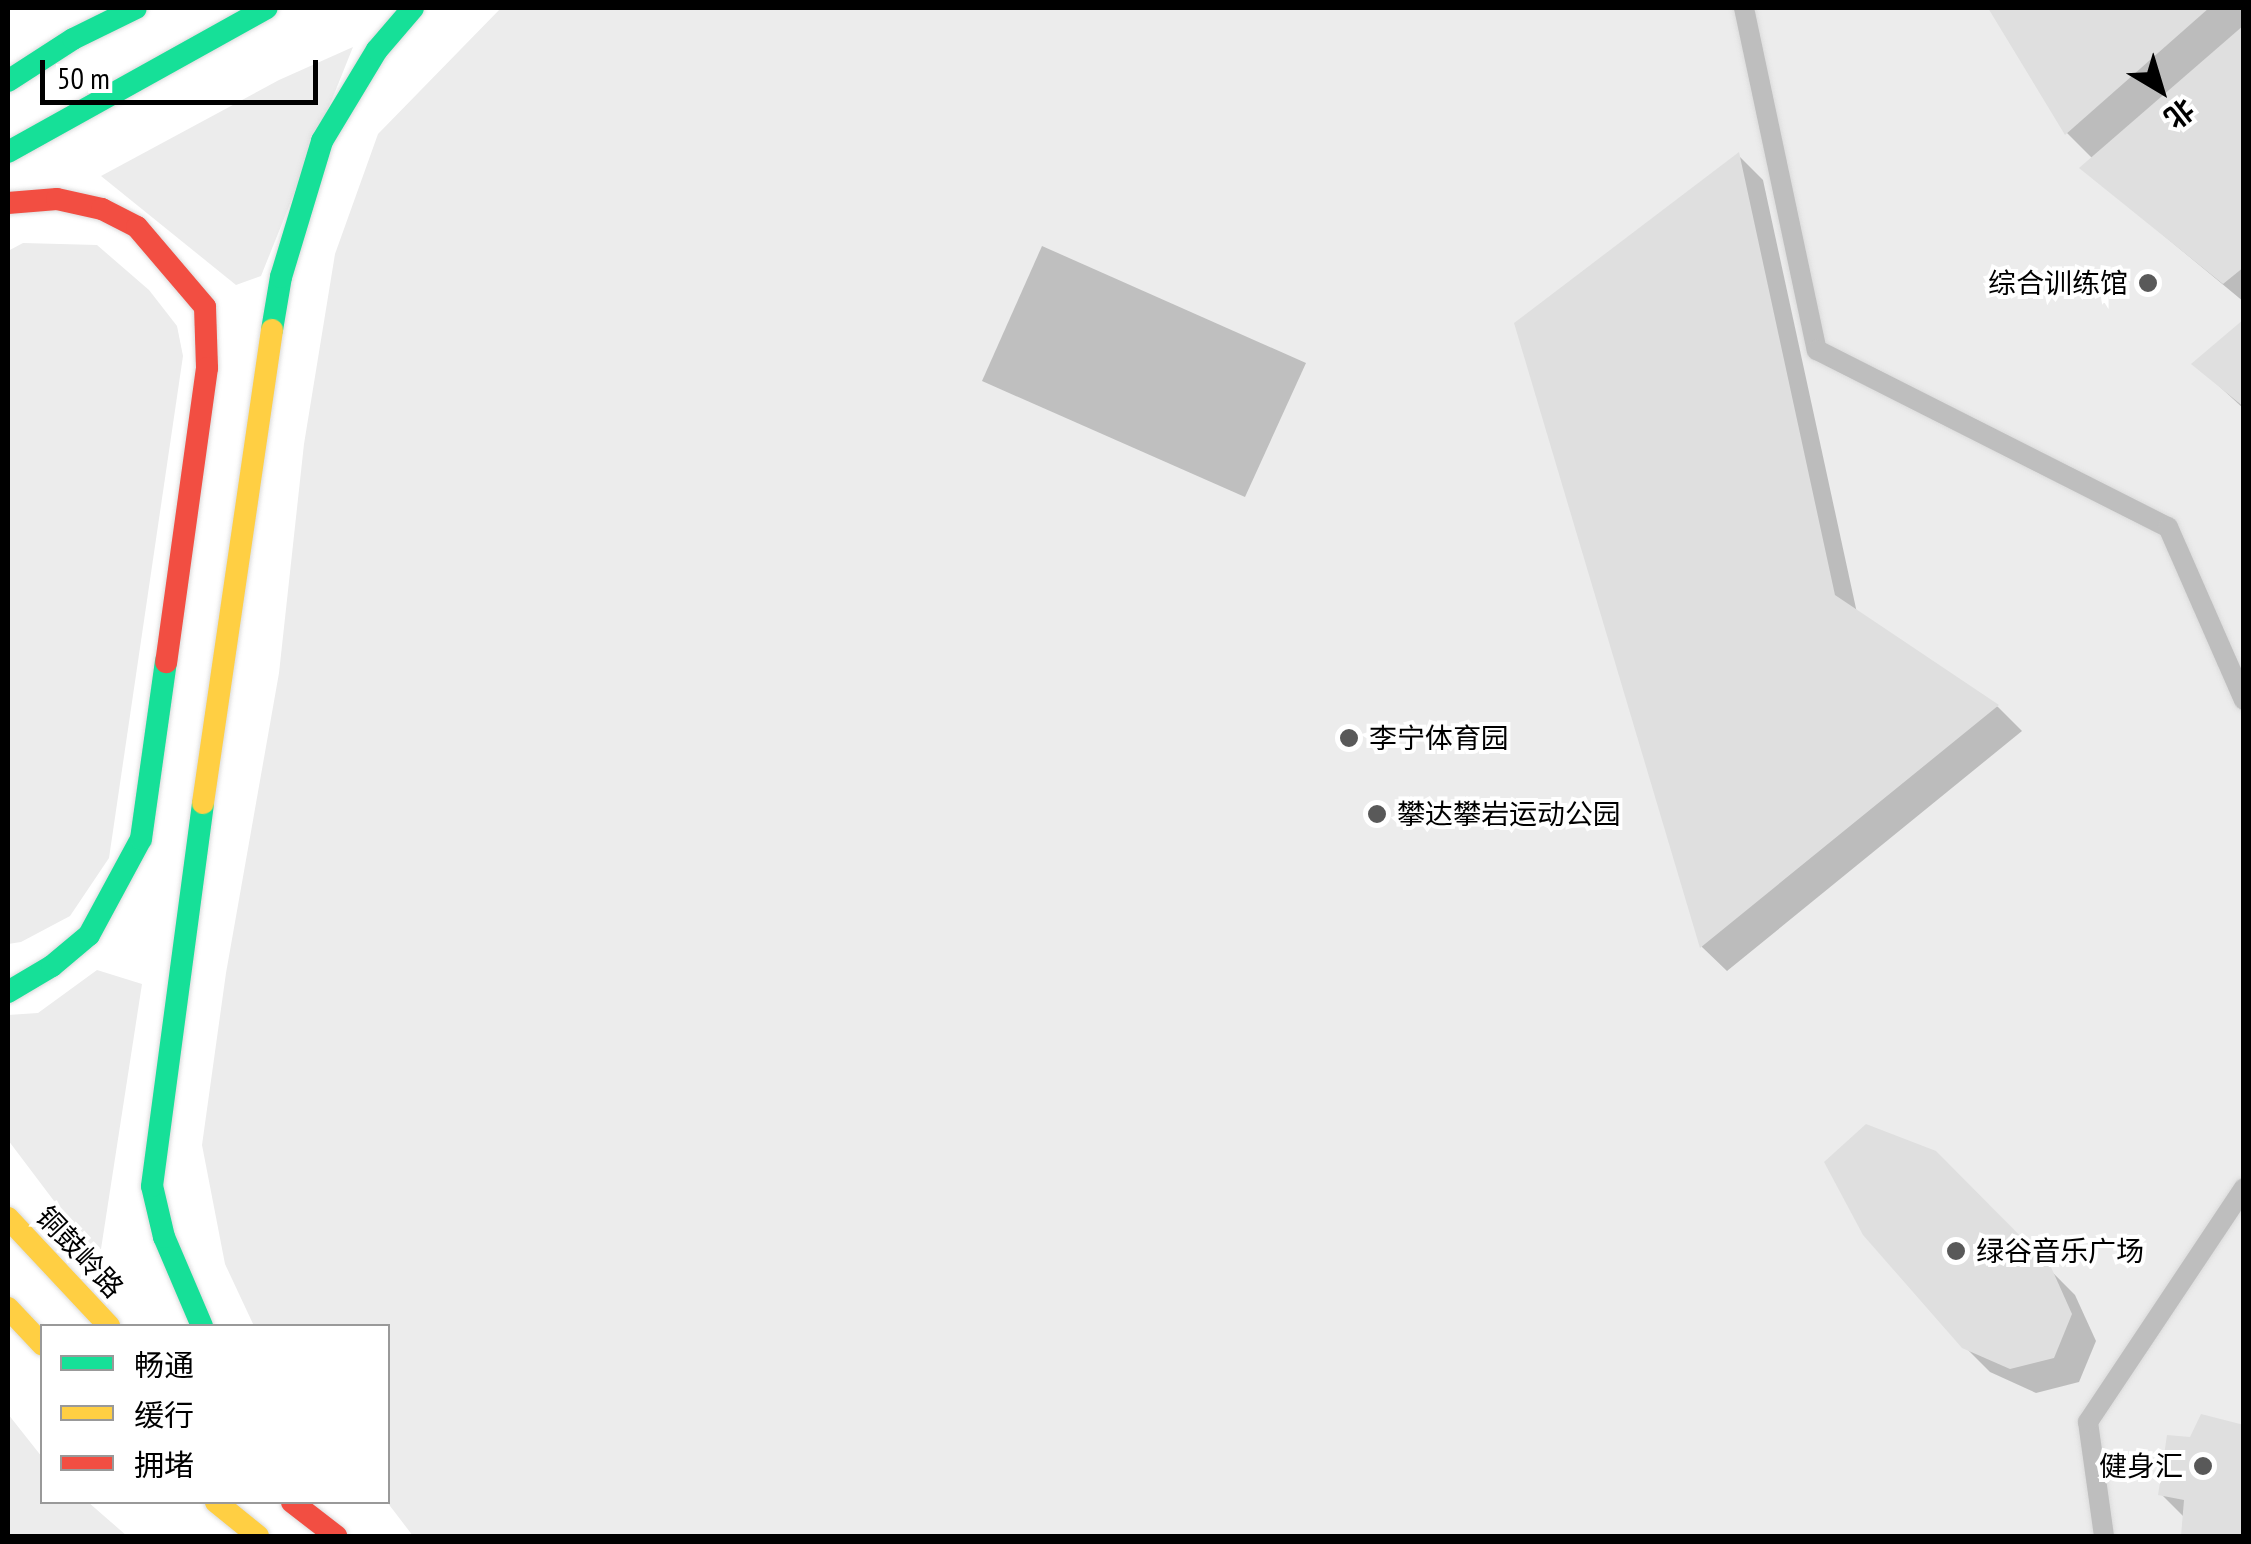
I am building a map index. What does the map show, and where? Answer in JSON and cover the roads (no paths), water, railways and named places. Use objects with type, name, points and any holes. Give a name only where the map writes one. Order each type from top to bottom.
[{"type":"main road","points":[[8,81],[73,39],[136,8]]},
{"type":"main road","points":[[8,152],[266,8]]},
{"type":"main road","points":[[201,1324],[164,1236],[152,1186],[168,1044],[268,350],[281,277],[322,140],[377,50],[413,8]]},
{"type":"main road","points":[[8,203],[56,199],[102,209],[137,226],[205,307],[207,368],[140,839],[89,935],[52,966],[8,992]]},
{"type":"main road","name":"铜鼓岭路","points":[[8,1218],[107,1324]]},
{"type":"main road","points":[[8,1308],[40,1342]]},
{"type":"main road","points":[[218,1504],[258,1536]]},
{"type":"main road","points":[[295,1504],[336,1536]]},
{"type":"main road","points":[[330,1504],[357,1536]]},
{"type":"lane","points":[[1744,8],[1817,350],[2168,527],[2244,700]]},
{"type":"lane","points":[[2104,1536],[2088,1422],[2244,1188]]},
{"type":"place","name":"综合训练馆","points":[[2148,283]]},
{"type":"place","name":"李宁体育园","points":[[1349,738]]},
{"type":"place","name":"攀达攀岩运动公园","points":[[1377,814]]},
{"type":"place","name":"绿谷音乐广场","points":[[1956,1251]]},
{"type":"place","name":"健身汇","points":[[2203,1466]]}]
